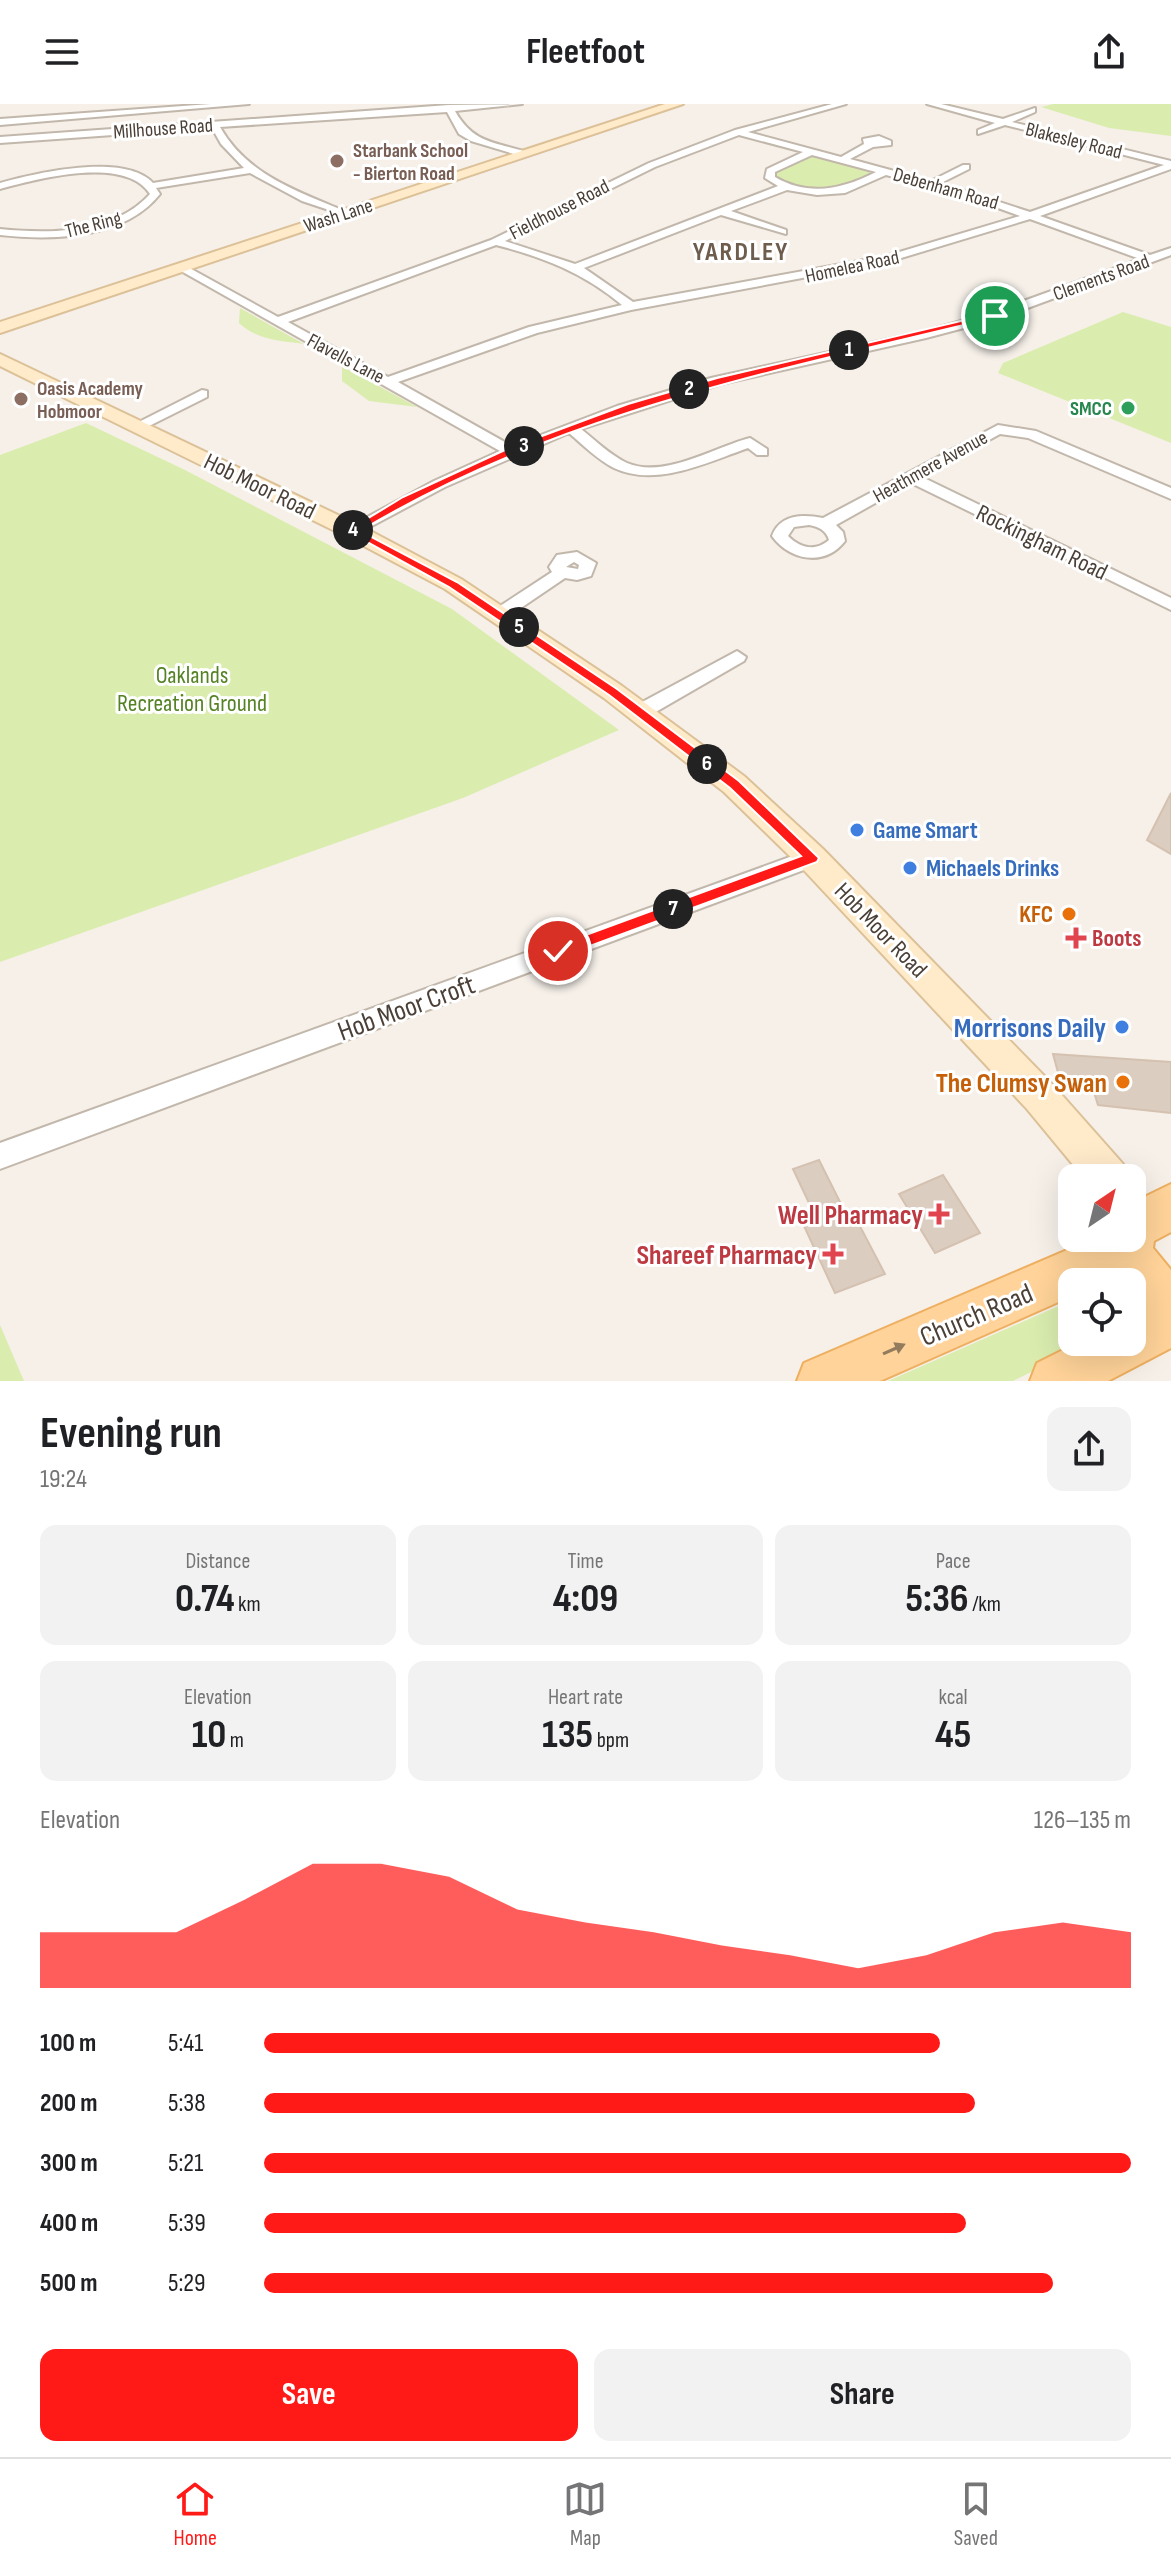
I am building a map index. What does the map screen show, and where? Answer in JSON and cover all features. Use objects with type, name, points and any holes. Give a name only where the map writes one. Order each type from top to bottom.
[{"type":"main road","name":"Church Road","points":[[822,1381],[1085,1252]]},
{"type":"main road","name":"Church Road","points":[[1141,1252],[1141,1274],[1156,1290],[1171,1299]]},
{"type":"main road","points":[[1146,1335],[1171,1322]]},
{"type":"main road","points":[[1055,1381],[1104,1356]]},
{"type":"street","points":[[0,122],[195,105],[245,104]]},
{"type":"street","name":"Millhouse Road","points":[[0,140],[515,104]]},
{"type":"street","name":"Wash Lane","points":[[0,328],[677,104]]},
{"type":"street","name":"Fieldhouse Road","points":[[278,321],[495,242],[602,187],[738,132],[842,104]]},
{"type":"street","name":"Blakesley Road","points":[[931,104],[1171,165]]},
{"type":"street","points":[[35,105],[35,119]]},
{"type":"street","points":[[449,108],[462,132],[474,139],[524,154]]},
{"type":"street","points":[[981,132],[1032,110]]},
{"type":"street","points":[[214,124],[223,144],[251,170],[343,214]]},
{"type":"street","name":"Debenham Road","points":[[738,132],[934,183],[1033,215],[1150,259]]},
{"type":"street","points":[[842,160],[871,144]]},
{"type":"street","points":[[811,152],[770,171],[774,181],[814,191],[845,190],[886,171]]},
{"type":"street","name":"Homelea Road","points":[[389,381],[533,330],[631,306],[888,259],[1033,215],[1171,165]]},
{"type":"street","points":[[934,183],[966,167]]},
{"type":"street","name":"The Ring","points":[[0,186],[57,172],[99,170],[134,175],[153,186],[155,194],[149,203],[118,221],[66,232],[0,232]]},
{"type":"street","points":[[153,186],[251,170]]},
{"type":"street","points":[[577,267],[787,186]]},
{"type":"street","points":[[723,212],[782,232]]},
{"type":"street","points":[[495,242],[577,267],[604,282],[631,306]]},
{"type":"street","name":"Clements Road","points":[[353,531],[406,499],[511,451],[631,406],[717,381],[995,316],[1171,251]]},
{"type":"street","name":"Flavells Lane","points":[[180,267],[511,451]]},
{"type":"street","name":"Hob Moor Road","points":[[0,359],[353,531],[453,584],[640,712],[734,784],[812,858],[1040,1097],[1097,1164]]},
{"type":"street","points":[[138,426],[202,394]]},
{"type":"street","points":[[571,428],[618,464],[636,470],[681,465],[750,442],[762,452]]},
{"type":"street","name":"Heathmere Avenue","points":[[825,524],[998,429],[1007,428],[1031,434],[1171,494]]},
{"type":"street","name":"Rockingham Road","points":[[912,478],[1171,605]]},
{"type":"street","points":[[500,614],[562,573]]},
{"type":"street","points":[[640,712],[737,657]]},
{"type":"street","name":"Hob Moor Croft","points":[[0,1156],[812,858]]},
{"type":"green space","points":[[1053,104],[1171,104],[1171,136],[1109,128],[1041,107]]},
{"type":"green space","points":[[809,156],[866,167],[872,174],[835,187],[810,189],[785,183],[773,176],[775,170]]},
{"type":"green space","points":[[240,308],[304,344],[269,339],[253,333],[239,323]]},
{"type":"green space","name":"SMCC","points":[[1123,312],[1171,327],[1171,443],[998,373],[1003,363]]},
{"type":"green space","points":[[342,366],[417,407],[369,401],[342,381]]},
{"type":"green space","name":"Oaklands Recreation Ground","points":[[86,423],[185,470],[452,609],[619,730],[463,798],[0,962],[0,455]]},
{"type":"green space","points":[[1058,1306],[1058,1356],[1064,1356],[1013,1381],[888,1381]]},
{"type":"green space","points":[[0,1325],[24,1381],[0,1381]]},
{"type":"building","points":[[1171,793],[1171,854],[1147,840]]},
{"type":"building","name":"The Clumsy Swan","points":[[1053,1054],[1171,1062],[1171,1113],[1098,1105],[1093,1089],[1076,1087],[1073,1077],[1059,1076]]},
{"type":"building","points":[[819,1160],[846,1214],[852,1211],[885,1274],[835,1293],[804,1226],[818,1222],[793,1169]]},
{"type":"building","name":"Well Pharmacy","points":[[943,1175],[980,1233],[935,1253],[899,1194]]},
{"type":"place","name":"Starbank School - Bierton Road","points":[[337,161]]},
{"type":"place","name":"Oasis Academy Hobmoor","points":[[21,399]]},
{"type":"place","name":"SMCC","points":[[1128,408]]},
{"type":"place","name":"Game Smart","points":[[857,830]]},
{"type":"place","name":"Michaels Drinks","points":[[910,868]]},
{"type":"place","name":"KFC","points":[[1069,914]]},
{"type":"place","name":"Boots","points":[[1076,938]]},
{"type":"place","name":"Morrisons Daily","points":[[1122,1027]]},
{"type":"place","name":"The Clumsy Swan","points":[[1123,1082]]},
{"type":"place","name":"Well Pharmacy","points":[[939,1214]]},
{"type":"place","name":"Shareef Pharmacy","points":[[833,1254]]},
{"type":"district","name":"YARDLEY","points":[[741,251]]},
{"type":"route","points":[[558,951],[812,858],[734,784],[613,692],[453,584],[353,531],[406,499],[511,451],[631,406],[717,381],[995,316]]}]
